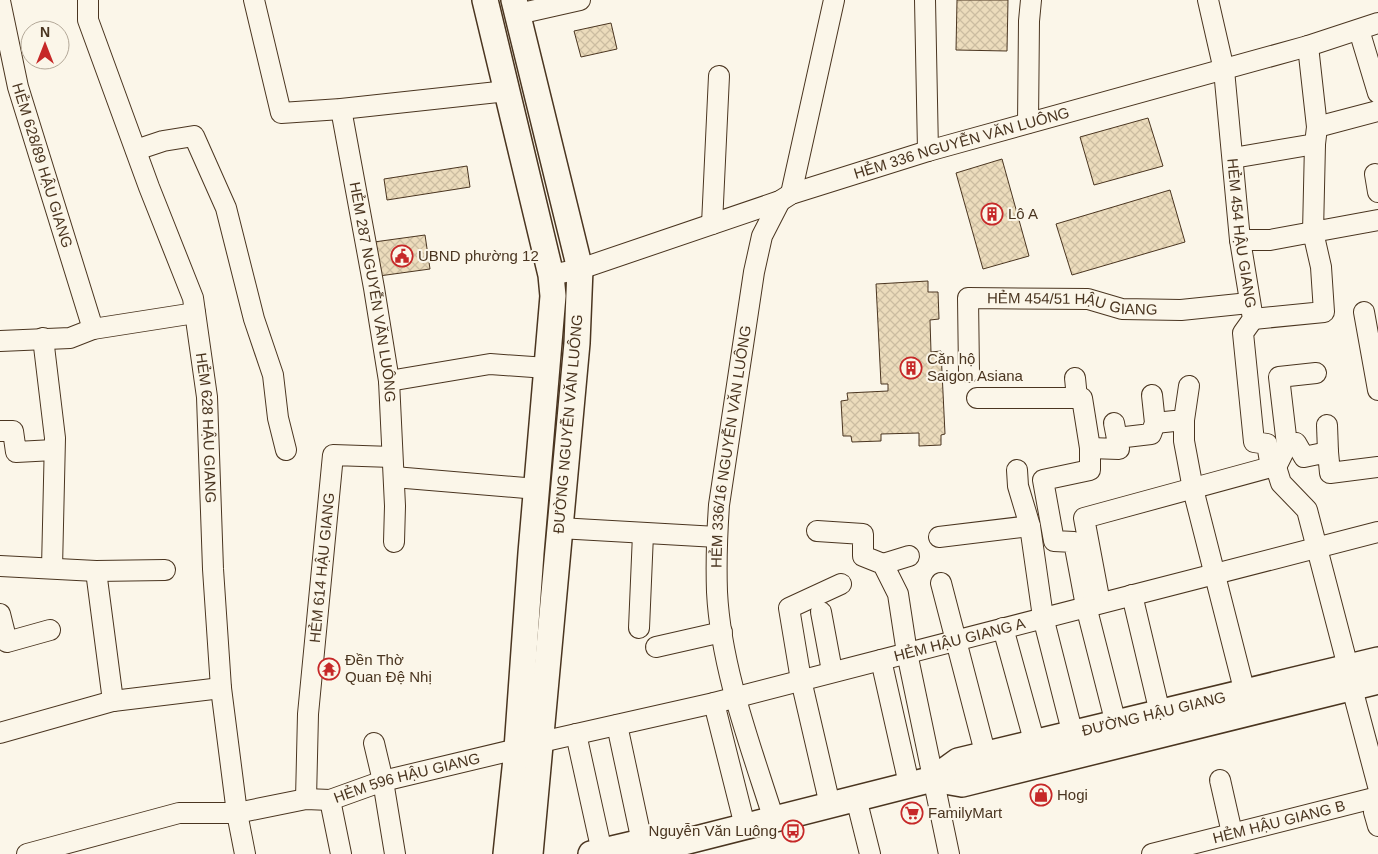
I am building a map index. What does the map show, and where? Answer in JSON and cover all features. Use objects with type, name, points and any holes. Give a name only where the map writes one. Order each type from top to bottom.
[{"type":"main road","name":"ĐƯỜNG NGUYỄN VĂN LUÔNG","points":[[485,0],[551,275],[553,296],[537,489],[529,746],[530,854]]},
{"type":"main road","name":"ĐƯỜNG NGUYỄN VĂN LUÔNG","points":[[506,854],[529,746],[559,528],[576,343],[580,269],[516,7]]},
{"type":"main road","name":"ĐƯỜNG HẬU GIANG","points":[[921,781],[962,784],[1350,677],[1378,660]]},
{"type":"main road","name":"ĐƯỜNG HẬU GIANG","points":[[597,853],[656,847],[774,820],[921,781],[958,761],[986,756],[1245,693],[1350,677],[1378,681]]},
{"type":"street","points":[[254,0],[280,113],[341,109],[507,91]]},
{"type":"street","points":[[516,7],[580,0]]},
{"type":"street","name":"HẺM 336/16 NGUYỄN VĂN LUÔNG","points":[[774,820],[736,696],[722,632],[717,592],[719,505],[754,272],[762,236],[785,198],[834,0]]},
{"type":"street","points":[[925,0],[928,151]]},
{"type":"street","points":[[1028,124],[1031,0]]},
{"type":"street","name":"HẺM 454 HẬU GIANG","points":[[1208,0],[1224,70],[1240,240],[1251,311],[1243,333],[1254,442],[1267,444],[1281,483],[1307,510],[1378,786]]},
{"type":"street","name":"HẺM 628/89 HẬU GIANG","points":[[0,1],[18,87],[92,329]]},
{"type":"street","name":"HẺM 628 HẬU GIANG","points":[[88,10],[136,150],[193,298],[207,396],[213,569],[221,688],[237,813],[245,854]]},
{"type":"street","name":"HẺM 336 NGUYỄN VĂN LUÔNG","points":[[551,275],[580,269],[928,151],[1224,70],[1308,46],[1378,23]]},
{"type":"street","points":[[1359,30],[1378,93]]},
{"type":"street","points":[[1251,311],[1324,312],[1320,267],[1313,232],[1316,135],[1308,46]]},
{"type":"street","points":[[712,224],[719,76]]},
{"type":"street","name":"HẺM 287 NGUYỄN VĂN LUÔNG","points":[[341,109],[374,288],[388,380],[394,477],[394,542]]},
{"type":"street","points":[[1233,158],[1316,135],[1378,111]]},
{"type":"street","points":[[136,150],[163,141],[194,136],[226,208],[254,319],[274,376],[278,418],[286,450]]},
{"type":"street","points":[[1240,240],[1270,240],[1378,220]]},
{"type":"street","name":"HẺM 454/51 HẬU GIANG","points":[[969,372],[968,298],[1088,299],[1122,309],[1251,311]]},
{"type":"street","points":[[1364,312],[1378,390]]},
{"type":"street","points":[[0,341],[70,338],[92,329],[195,313]]},
{"type":"street","points":[[43,338],[55,438],[52,568]]},
{"type":"street","points":[[388,380],[490,364],[547,368]]},
{"type":"street","points":[[1116,724],[1093,604],[1084,518],[1274,467],[1287,445],[1279,377],[1316,373]]},
{"type":"street","points":[[1076,378],[1077,398]]},
{"type":"street","points":[[1189,386],[1184,420],[1184,441],[1193,489],[1245,693]]},
{"type":"street","points":[[1090,448],[1119,449],[1115,431],[1151,434],[1155,423],[1152,395]]},
{"type":"street","points":[[977,398],[1082,398],[1090,448],[1090,470],[1043,480],[1054,541],[1074,542],[1093,604]]},
{"type":"street","points":[[1155,423],[1184,420]]},
{"type":"street","points":[[1327,425],[1330,473],[1378,467]]},
{"type":"street","points":[[0,431],[13,430],[16,452],[54,450]]},
{"type":"street","points":[[1287,445],[1296,443],[1304,457],[1328,452]]},
{"type":"street","name":"HẺM 614 HẬU GIANG","points":[[306,800],[308,714],[333,454],[392,457]]},
{"type":"street","points":[[1018,470],[1018,486],[1030,526],[1043,617],[1072,735]]},
{"type":"street","points":[[394,477],[537,489]]},
{"type":"street","points":[[939,537],[1030,526]]},
{"type":"street","points":[[559,528],[717,538]]},
{"type":"street","points":[[817,531],[864,534],[863,556],[883,564],[908,556]]},
{"type":"street","name":"HẺM HẬU GIANG A","points":[[529,746],[714,703],[832,671],[1378,532]]},
{"type":"street","points":[[639,628],[643,534]]},
{"type":"street","points":[[883,564],[898,594],[907,653],[921,781]]},
{"type":"street","points":[[0,566],[96,571],[165,570]]},
{"type":"street","points":[[96,571],[113,701]]},
{"type":"street","points":[[941,583],[986,756]]},
{"type":"street","points":[[830,805],[800,680],[789,608],[841,584]]},
{"type":"street","points":[[1132,595],[1160,713]]},
{"type":"street","points":[[821,612],[832,671]]},
{"type":"street","points":[[0,614],[7,642],[50,630]]},
{"type":"street","points":[[1003,628],[1035,744]]},
{"type":"street","points":[[656,647],[722,632]]},
{"type":"street","points":[[881,660],[921,781],[949,854]]},
{"type":"street","points":[[0,732],[113,701],[221,688]]},
{"type":"street","points":[[714,703],[745,826]]},
{"type":"street","points":[[617,725],[656,847]]},
{"type":"street","points":[[576,734],[597,853]]},
{"type":"street","points":[[374,743],[383,782],[395,854]]},
{"type":"street","name":"HẺM 596 HẬU GIANG","points":[[27,854],[179,813],[237,813],[306,800],[330,800],[383,782],[529,746]]},
{"type":"street","points":[[1220,780],[1232,833]]},
{"type":"street","name":"HẺM HẬU GIANG B","points":[[1152,854],[1378,797]]},
{"type":"street","points":[[856,798],[870,854]]},
{"type":"street","points":[[330,800],[341,854]]},
{"type":"street","points":[[1378,802],[1374,812],[1378,826]]},
{"type":"building","points":[[957,0],[1008,0],[1007,51],[956,50]]},
{"type":"building","points":[[611,23],[617,49],[581,57],[574,31]]},
{"type":"building","points":[[1148,118],[1163,166],[1094,185],[1080,137]]},
{"type":"building","name":"Lô A","points":[[1002,159],[1029,256],[983,269],[956,173]]},
{"type":"building","points":[[467,166],[470,187],[387,200],[384,179]]},
{"type":"building","points":[[1170,190],[1185,242],[1072,275],[1056,224]]},
{"type":"building","name":"UBND phường 12","points":[[425,235],[430,269],[379,276],[374,242]]},
{"type":"building","name":"Căn hộ Saigon Asiana","points":[[928,281],[928,292],[938,292],[939,319],[930,320],[931,352],[941,351],[945,434],[941,435],[941,445],[919,446],[919,433],[881,434],[881,441],[852,442],[851,436],[843,436],[841,401],[848,400],[847,393],[888,391],[888,384],[881,384],[876,284]]},
{"type":"place","name":"Lô A","points":[[992,214]]},
{"type":"place","name":"UBND phường 12","points":[[402,256]]},
{"type":"place","name":"Căn hộ Saigon Asiana","points":[[911,368]]},
{"type":"place","name":"Đền Thờ Quan Đệ Nhị","points":[[329,669]]},
{"type":"place","name":"Hogi","points":[[1041,795]]},
{"type":"place","name":"FamilyMart","points":[[912,813]]},
{"type":"place","name":"Nguyễn Văn Luông","points":[[793,831]]}]
